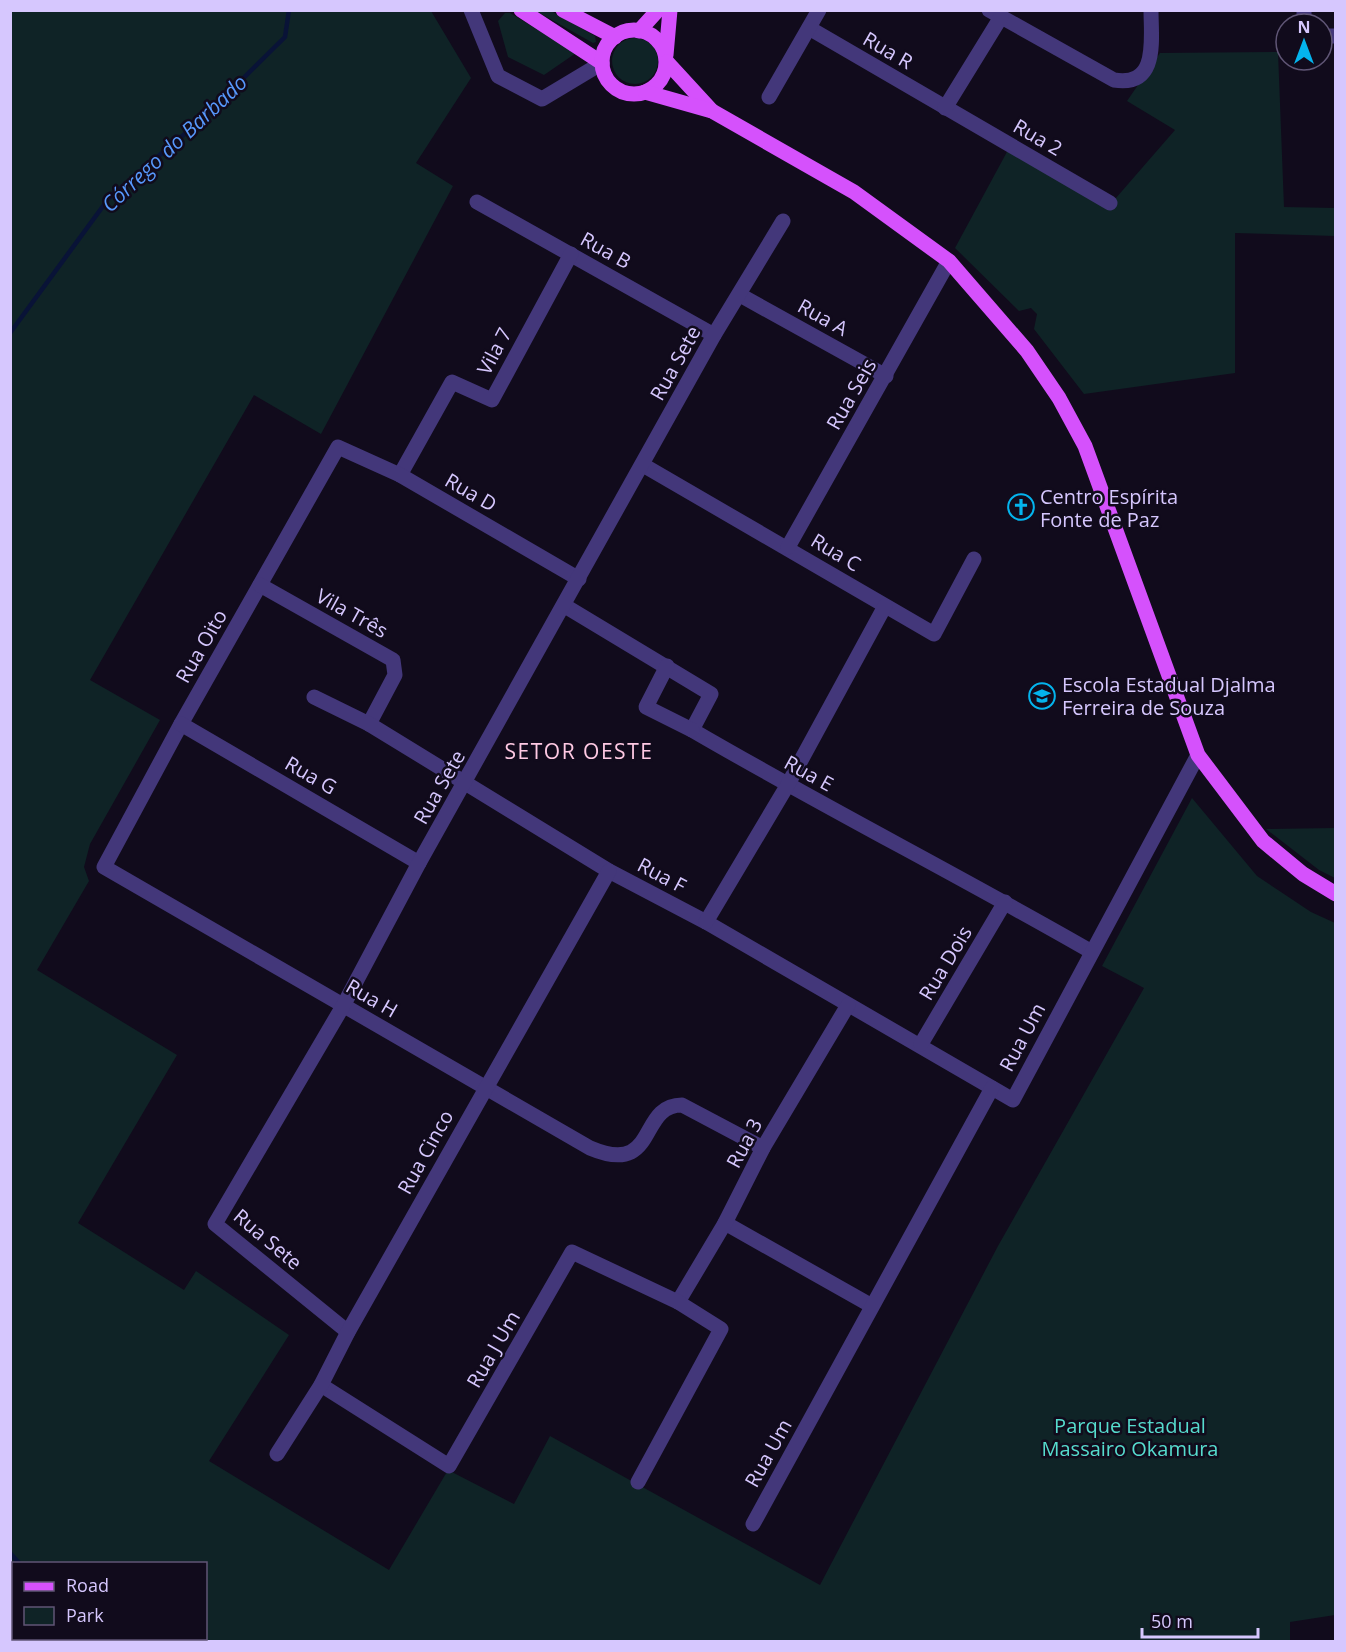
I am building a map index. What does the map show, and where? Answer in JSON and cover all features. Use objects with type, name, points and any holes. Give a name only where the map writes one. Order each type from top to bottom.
[{"type":"main road","points":[[521,10],[602,63]]},
{"type":"main road","points":[[563,10],[615,37]]},
{"type":"main road","points":[[639,31],[658,10]]},
{"type":"main road","points":[[645,92],[660,81],[666,58],[670,10]]},
{"type":"main road","points":[[712,111],[666,58],[656,39],[639,31],[623,32],[608,44],[602,63],[607,79],[620,91],[628,94],[645,92],[712,111],[854,192],[949,261],[1027,351],[1059,398],[1085,446],[1198,755],[1263,841],[1303,874],[1335,894]]},
{"type":"street","points":[[471,10],[498,76],[542,99],[602,63]]},
{"type":"street","points":[[769,96],[819,10]]},
{"type":"street","points":[[945,108],[995,14],[1114,80],[1124,81],[1136,78],[1146,69],[1150,58],[1151,10]]},
{"type":"street","name":"Rua R","points":[[809,28],[945,108]]},
{"type":"street","name":"Rua 2","points":[[945,108],[1110,203]]},
{"type":"street","name":"Rua B","points":[[477,202],[714,335]]},
{"type":"street","name":"Rua Sete","points":[[348,1332],[215,1224],[343,1006],[419,863],[565,606],[714,335],[740,296],[783,221]]},
{"type":"street","name":"Vila 7","points":[[400,475],[452,382],[492,400],[571,254]]},
{"type":"street","name":"Rua Seis","points":[[788,547],[949,261]]},
{"type":"street","name":"Rua A","points":[[740,296],[886,376]]},
{"type":"street","name":"Rua D","points":[[338,447],[400,475],[579,579]]},
{"type":"street","name":"Rua Oito","points":[[105,867],[181,724],[338,447]]},
{"type":"street","name":"Rua C","points":[[643,465],[788,547],[934,634],[974,560]]},
{"type":"street","name":"Vila Três","points":[[260,585],[393,660],[395,675],[369,724]]},
{"type":"street","points":[[565,606],[711,694],[692,730]]},
{"type":"street","points":[[706,922],[787,786],[885,606]]},
{"type":"street","name":"Rua E","points":[[667,666],[646,707],[692,730],[787,786],[1005,902],[1092,952]]},
{"type":"street","name":"Rua F","points":[[314,697],[369,724],[609,871],[706,922],[848,1005],[921,1044],[992,1088]]},
{"type":"street","name":"Rua G","points":[[181,724],[419,863]]},
{"type":"street","name":"Rua Um","points":[[753,1524],[992,1088],[1013,1100],[1198,755]]},
{"type":"street","name":"Rua H","points":[[105,867],[590,1148],[607,1155],[622,1156],[639,1145],[663,1111],[676,1105],[688,1108],[763,1148]]},
{"type":"street","name":"Rua Cinco","points":[[277,1454],[321,1385],[348,1332],[609,871]]},
{"type":"street","name":"Rua Dois","points":[[921,1044],[1005,902]]},
{"type":"street","name":"Rua 3","points":[[678,1302],[725,1223],[763,1148],[848,1005]]},
{"type":"street","points":[[725,1223],[872,1306]]},
{"type":"street","name":"Rua J Um","points":[[321,1385],[449,1466],[572,1252],[678,1302]]},
{"type":"street","points":[[638,1482],[721,1329],[678,1302]]},
{"type":"green space","name":"Parque Estadual Massairo Okamura","points":[[11,11],[431,11],[471,78],[416,163],[453,186],[321,434],[254,395],[90,680],[160,720],[90,844],[84,867],[89,881],[37,970],[177,1055],[78,1223],[184,1290],[196,1271],[289,1335],[209,1461],[389,1570],[448,1470],[514,1504],[550,1436],[820,1585],[998,1246],[1144,988],[1102,966],[1192,798],[1257,876],[1311,912],[1335,923],[1335,1615],[1290,1622],[1290,1642],[11,1642]]},
{"type":"green space","points":[[536,11],[551,11],[595,36],[596,42],[593,43]]},
{"type":"green space","points":[[505,13],[510,13],[576,53],[544,75],[508,57],[498,21]]},
{"type":"green space","points":[[635,38],[651,45],[658,61],[651,77],[635,84],[619,77],[612,61],[619,45]]},
{"type":"green space","points":[[1274,52],[1274,72],[1279,72],[1284,207],[1335,208],[1335,236],[1235,233],[1235,373],[1084,394],[1034,329],[1037,314],[1031,308],[1019,311],[955,248],[1008,150],[1109,206],[1175,130],[1127,101],[1160,53]]},
{"type":"green space","points":[[1335,828],[1335,878],[1319,870],[1266,829]]},
{"type":"waterway","name":"Córrego do Barbado","points":[[10,333],[109,198],[200,121],[285,37],[289,10]]},
{"type":"waterway","name":"Córrego do Barbado","points":[[10,1553],[18,1562]]},
{"type":"place","name":"Centro Espírita Fonte de Paz","points":[[1021,507]]},
{"type":"place","name":"Escola Estadual Djalma Ferreira de Souza","points":[[1042,696]]},
{"type":"district","name":"SETOR OESTE","points":[[579,751]]}]
